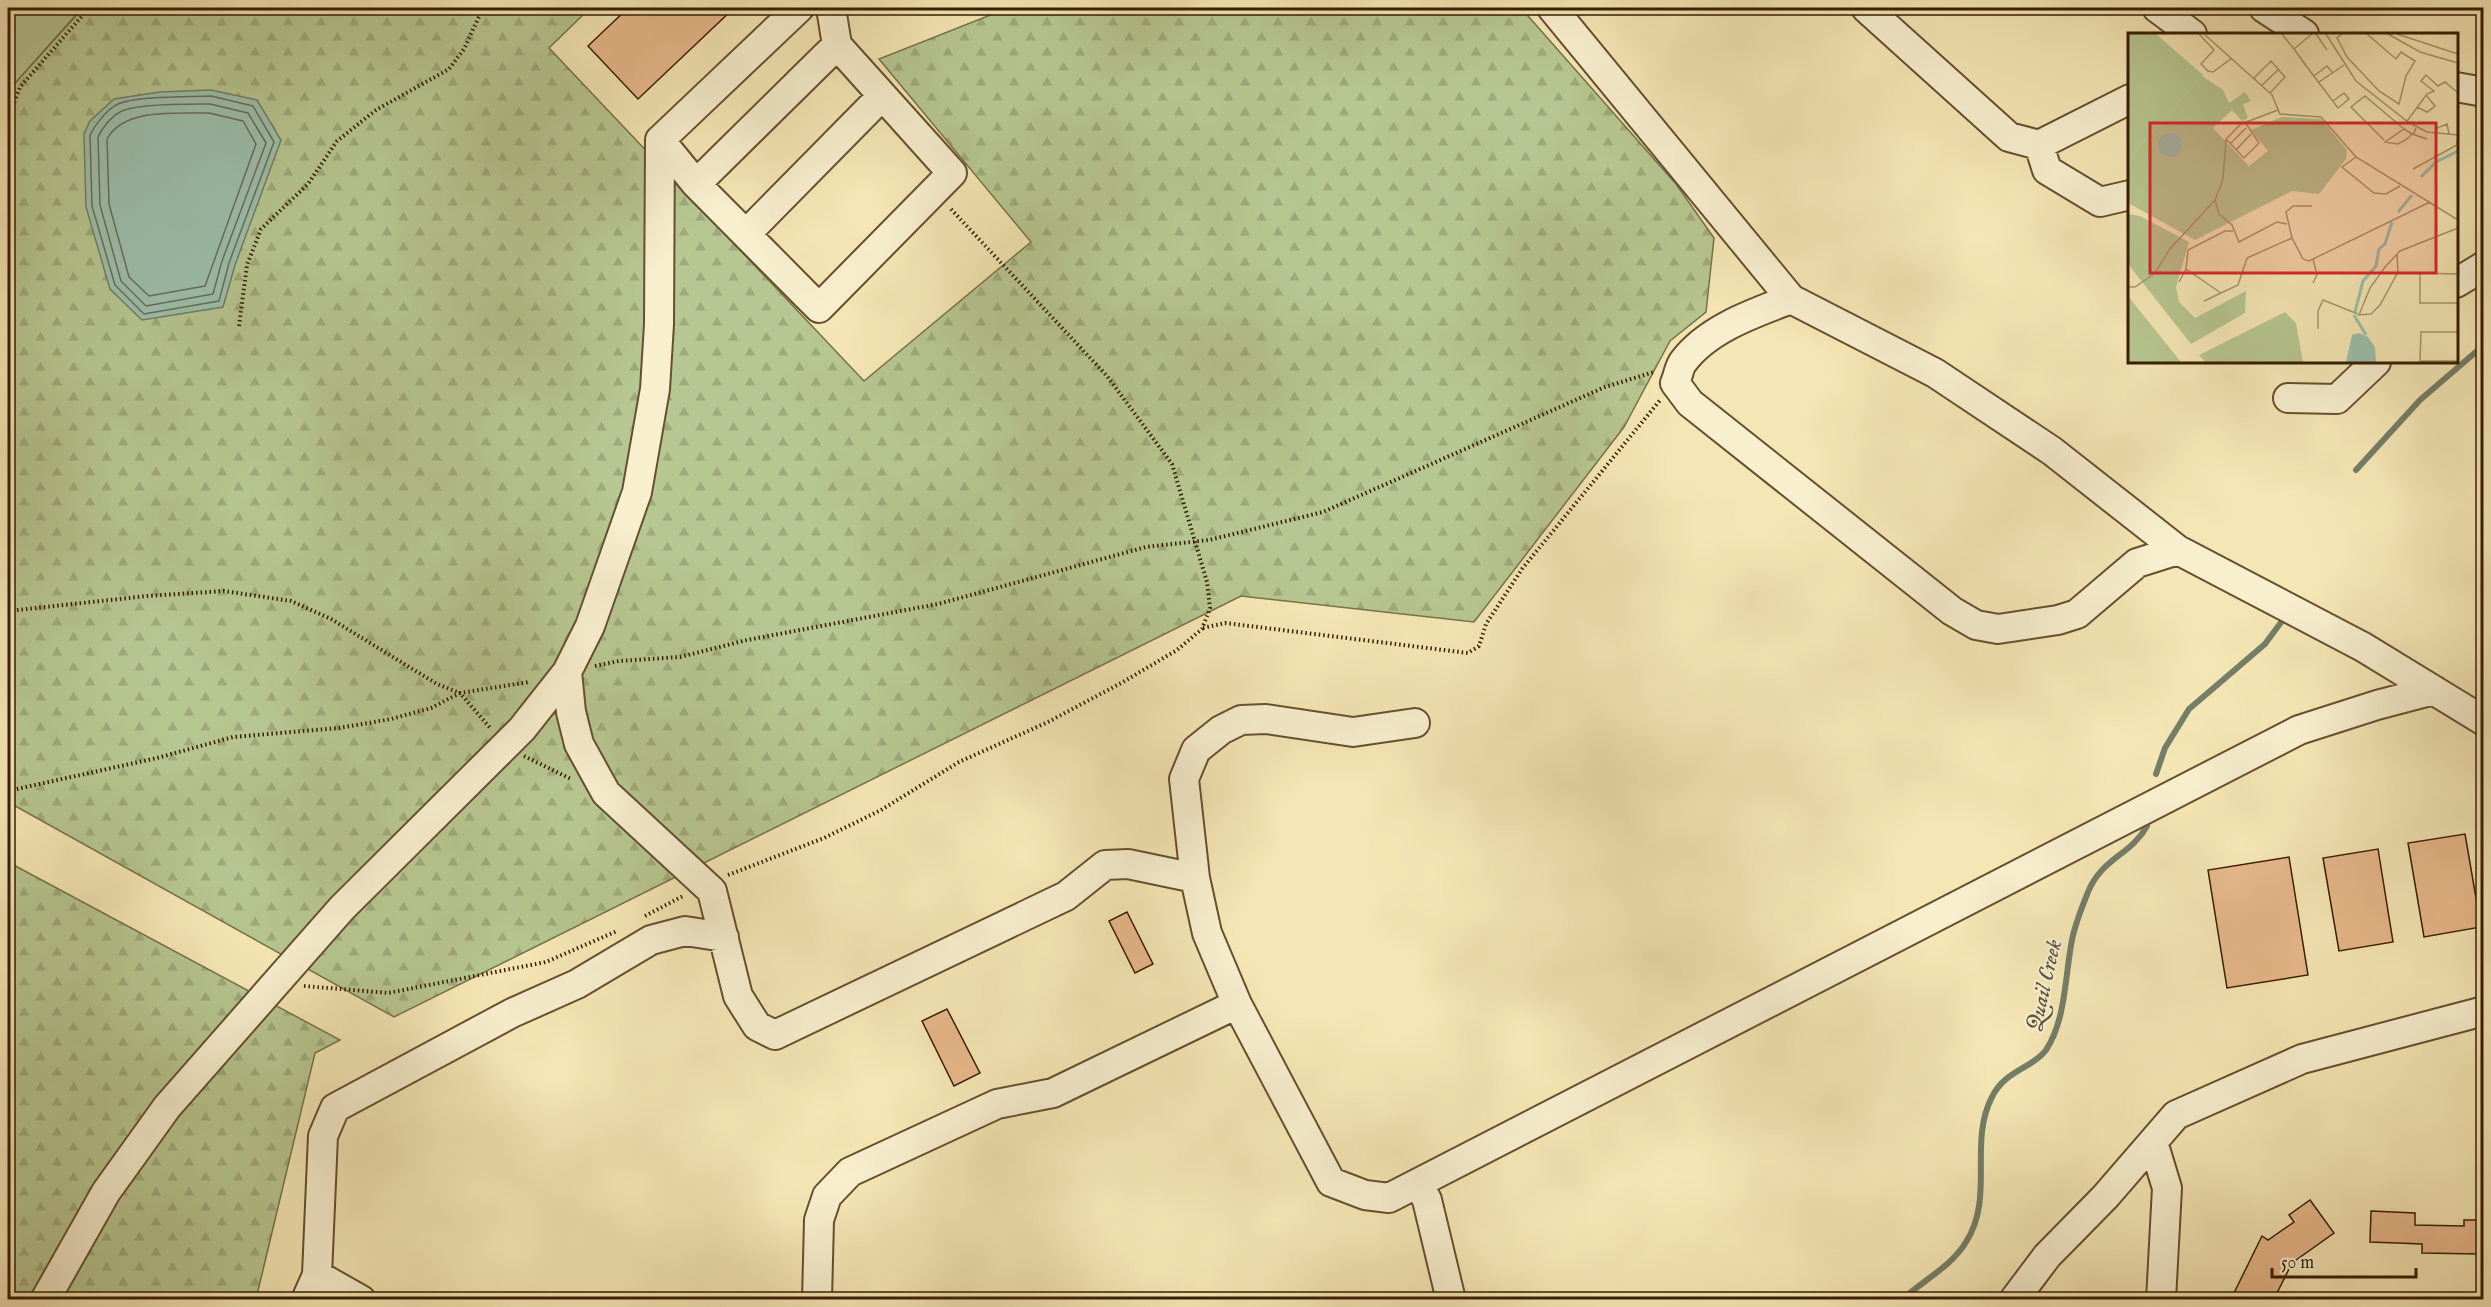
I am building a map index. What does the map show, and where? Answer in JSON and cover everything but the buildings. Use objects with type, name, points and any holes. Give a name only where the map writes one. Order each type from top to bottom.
[{"type":"street","points":[[45,1299],[106,1192],[167,1107],[342,908],[522,729],[567,672],[590,626],[637,492],[655,389],[659,324],[660,140],[800,8]]},
{"type":"street","points":[[660,140],[696,184],[819,308],[952,173],[837,45],[831,8]]},
{"type":"street","points":[[1552,8],[1791,299],[1935,372],[2052,451],[2178,550],[2362,647],[2484,721]]},
{"type":"street","points":[[1866,8],[2009,137],[2039,145],[2128,100]]},
{"type":"street","points":[[2157,8],[2191,33]]},
{"type":"street","points":[[2264,8],[2300,33]]},
{"type":"street","points":[[696,184],[837,45]]},
{"type":"street","points":[[2458,87],[2484,92]]},
{"type":"street","points":[[746,234],[882,96]]},
{"type":"street","points":[[2039,145],[2047,170],[2100,202],[2128,195]]},
{"type":"street","points":[[2458,282],[2484,266]]},
{"type":"street","points":[[1791,299],[1746,317],[1717,334],[1679,373],[1699,411],[1952,611],[1976,626],[1998,629],[2058,620],[2076,614],[2138,563],[2178,550]]},
{"type":"street","points":[[2288,398],[2337,399],[2375,363]]},
{"type":"street","points":[[567,672],[579,744],[606,793],[712,891],[738,996],[757,1026],[775,1035],[1066,896],[1105,865],[1128,864],[1195,878]]},
{"type":"street","points":[[1414,723],[1353,732],[1266,719],[1241,720],[1221,730],[1196,750],[1184,779],[1195,878],[1207,933],[1237,1004],[1331,1182],[1365,1195],[1389,1198],[2299,729],[2434,690]]},
{"type":"street","points":[[361,1299],[311,1287],[323,1136],[335,1108],[512,1013],[577,984],[651,940],[685,931],[724,937]]},
{"type":"street","points":[[817,1299],[819,1220],[827,1196],[850,1172],[997,1104],[1053,1093],[1237,1004]]},
{"type":"street","points":[[2014,1299],[2047,1256],[2105,1197],[2176,1115],[2302,1059],[2484,1011]]},
{"type":"street","points":[[2153,1142],[2167,1188],[2161,1299]]},
{"type":"street","points":[[1418,1183],[1427,1200],[1451,1299]]},
{"type":"path","points":[[8,119],[20,87],[89,8]]},
{"type":"path","points":[[239,326],[247,265],[261,229],[309,184],[338,141],[376,110],[449,69],[464,49],[483,8]]},
{"type":"path","points":[[934,191],[1107,376],[1172,464],[1207,582],[1210,608],[1202,629]]},
{"type":"path","points":[[567,672],[619,661],[680,657],[747,640],[938,604],[1146,547],[1194,541],[1323,512],[1605,387],[1679,373]]},
{"type":"path","points":[[639,919],[704,884],[824,838],[881,810],[959,762],[1048,722],[1123,682],[1177,650],[1202,629],[1225,623],[1468,653],[1479,645],[1486,624],[1522,568],[1679,373]]},
{"type":"path","points":[[8,611],[136,597],[224,591],[291,601],[331,619],[437,684],[460,693]]},
{"type":"path","points":[[8,791],[137,763],[233,737],[339,728],[391,719],[431,708],[460,693],[534,681]]},
{"type":"path","points":[[274,987],[316,986],[388,993],[546,962],[620,929]]},
{"type":"green space","points":[[8,8],[82,8],[8,91]]},
{"type":"green space","points":[[83,8],[590,8],[549,48],[864,381],[1031,242],[879,59],[1008,8],[1521,8],[1676,184],[1714,238],[1706,312],[1670,341],[1624,427],[1474,622],[1241,596],[394,1017],[8,802],[8,91]]},
{"type":"green space","points":[[8,862],[340,1040],[315,1053],[256,1299],[8,1299]]},
{"type":"water","points":[[211,90],[257,100],[281,140],[235,265],[223,307],[142,320],[110,289],[86,207],[84,134],[90,121],[114,99],[160,92]]},
{"type":"waterway","name":"Quail Creek","points":[[2356,470],[2420,400],[2484,345]]},
{"type":"waterway","name":"Quail Creek","points":[[2156,774],[2165,748],[2189,709],[2265,644],[2285,617]]},
{"type":"waterway","name":"Quail Creek","points":[[1902,1300],[1953,1259],[1966,1242],[1979,1207],[1982,1133],[1985,1115],[1992,1097],[2011,1075],[2040,1056],[2053,1038],[2064,997],[2073,934],[2088,892],[2101,871],[2133,844],[2147,826]]}]
